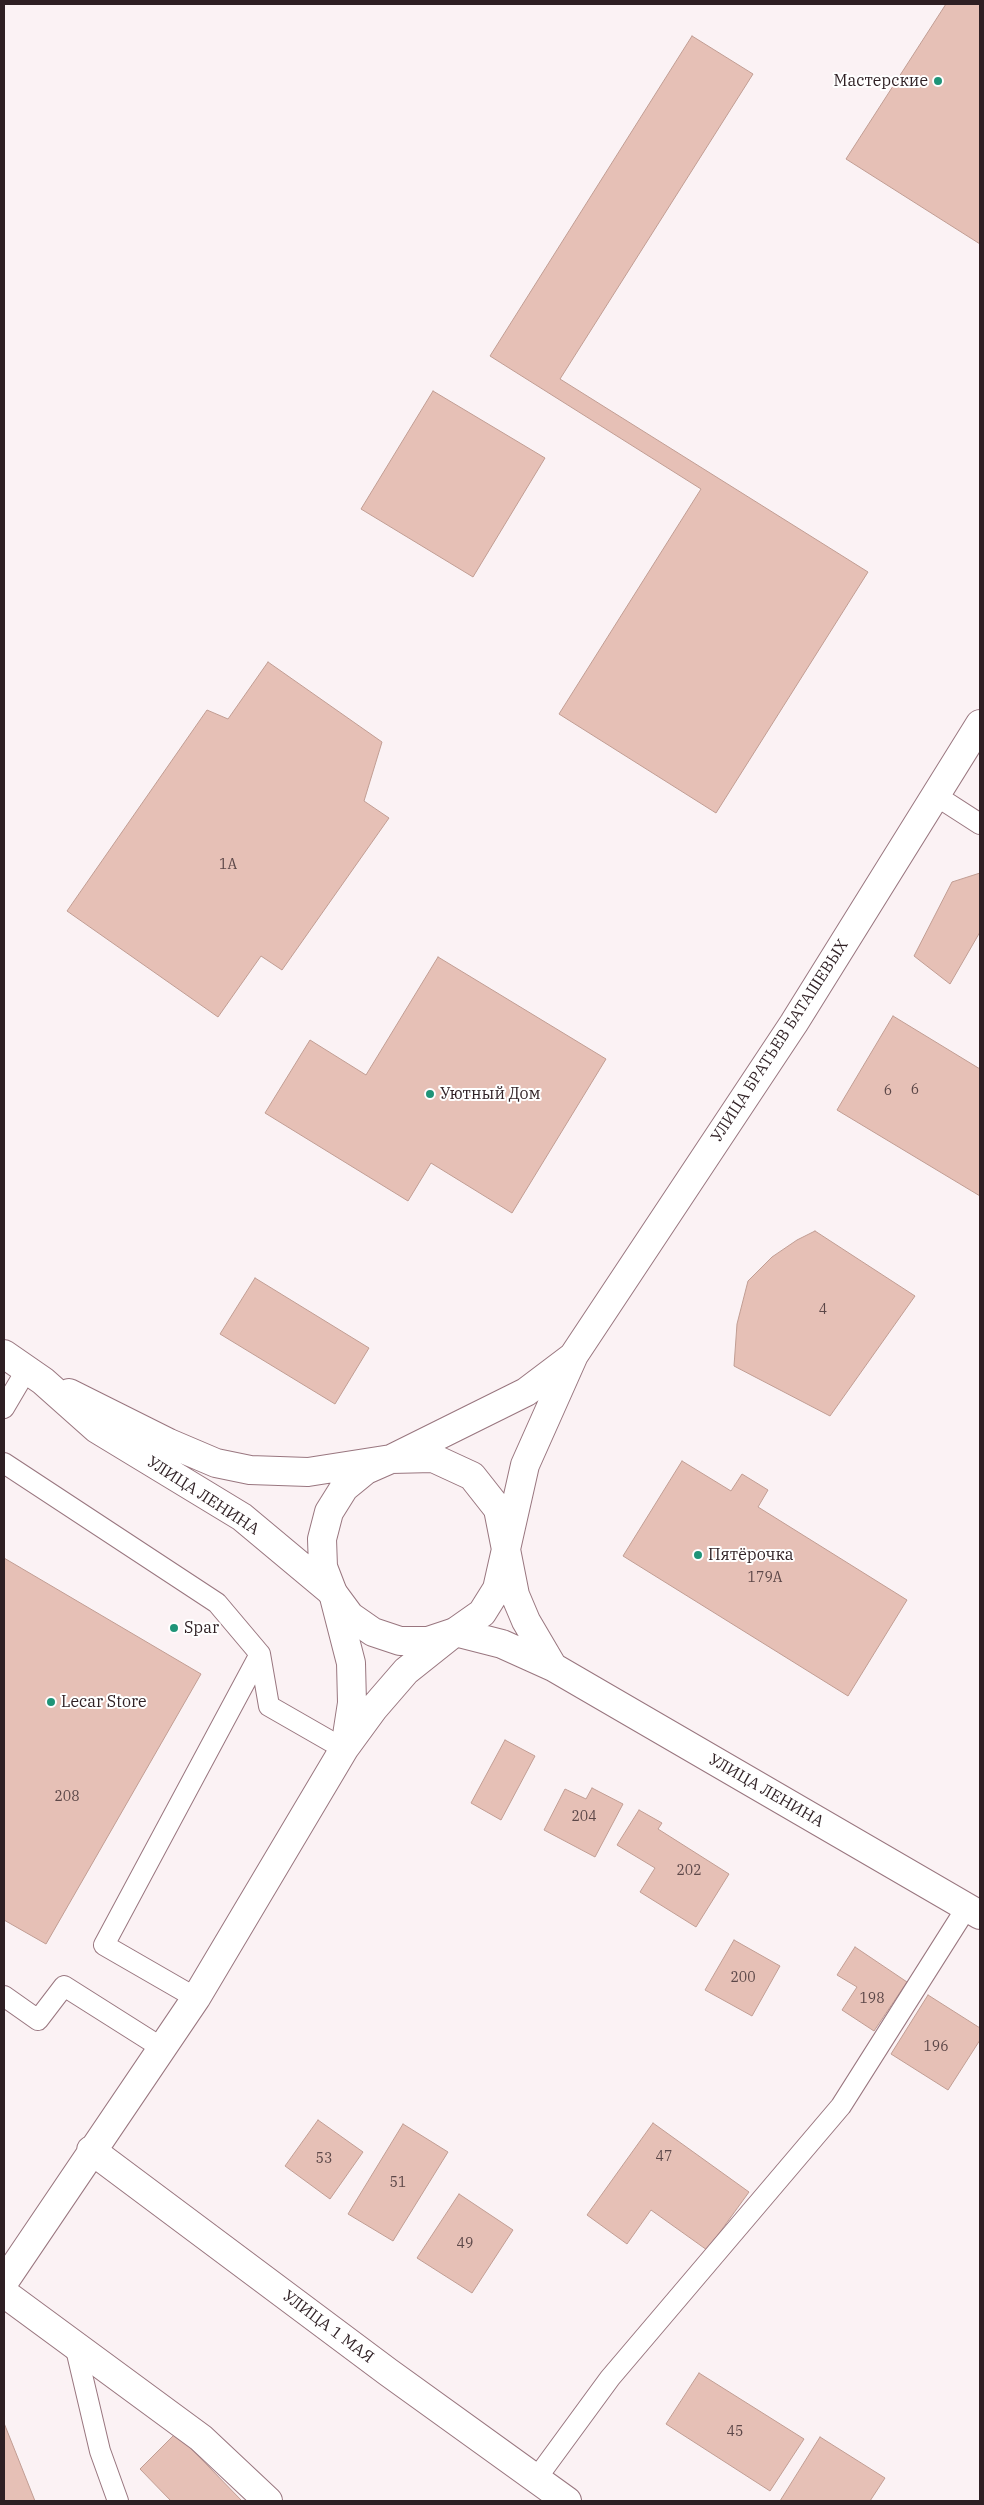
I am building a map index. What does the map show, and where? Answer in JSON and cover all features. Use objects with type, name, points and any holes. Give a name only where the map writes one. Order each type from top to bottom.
[{"type":"street","name":"УЛИЦА БРАТЬЕВ БАТАШЕВЫХ","points":[[507,1550],[525,1465],[574,1355],[794,1023],[980,724]]},
{"type":"street","name":"УЛИЦА ЛЕНИНА","points":[[4,1354],[35,1375],[97,1428],[242,1517],[333,1593],[350,1616],[373,1632],[400,1641],[428,1640],[456,1632],[482,1614],[497,1589],[507,1550]]},
{"type":"street","name":"УЛИЦА БРАТЬЕВ БАТАШЕВЫХ","points":[[333,1593],[323,1567],[322,1539],[329,1512],[344,1488],[366,1470],[526,1392],[574,1355]]},
{"type":"street","name":"УЛИЦА БРАТЬЕВ БАТАШЕВЫХ","points":[[35,1375],[169,1443],[216,1463],[250,1470],[308,1472],[391,1459],[433,1458],[472,1476],[498,1509],[507,1550]]},
{"type":"street","name":"УЛИЦА ЛЕНИНА","points":[[507,1550],[515,1595],[526,1621],[553,1667]]},
{"type":"street","points":[[333,1593],[351,1663],[352,1703],[344,1748]]},
{"type":"street","name":"УЛИЦА ЛЕНИНА","points":[[456,1632],[502,1644],[553,1667],[974,1911]]},
{"type":"street","points":[[4,2282],[91,2150],[196,1998],[344,1748],[406,1671],[456,1632]]},
{"type":"street","name":"УЛИЦА 1 МАЯ","points":[[91,2150],[567,2501]]},
{"type":"street","points":[[4,2293],[201,2438],[268,2501]]},
{"type":"lane","points":[[936,795],[980,824]]},
{"type":"lane","points":[[4,1408],[35,1375]]},
{"type":"lane","points":[[4,1463],[217,1603],[260,1654],[269,1706],[344,1748]]},
{"type":"lane","points":[[196,1998],[104,1945],[260,1654]]},
{"type":"lane","points":[[536,2479],[610,2378],[841,2106],[974,1911]]},
{"type":"lane","points":[[4,1996],[38,2020],[64,1986],[162,2048]]},
{"type":"lane","points":[[75,2345],[100,2451],[118,2501]]},
{"type":"building","name":"Мастерские","points":[[946,4],[980,4],[980,244],[846,159]]},
{"type":"building","points":[[692,36],[753,74],[560,379],[868,572],[716,813],[559,714],[701,489],[490,356]]},
{"type":"building","points":[[433,391],[545,458],[473,577],[361,509]]},
{"type":"building","points":[[268,662],[382,742],[364,801],[389,818],[282,970],[261,956],[218,1017],[67,911],[207,710],[228,719]]},
{"type":"building","points":[[980,873],[980,932],[950,984],[914,956],[952,882]]},
{"type":"building","name":"Уютный Дом","points":[[438,957],[606,1059],[512,1213],[431,1163],[408,1201],[265,1113],[310,1040],[366,1075]]},
{"type":"building","points":[[893,1016],[980,1069],[980,1196],[837,1110]]},
{"type":"building","points":[[815,1231],[915,1296],[830,1416],[734,1366],[737,1324],[748,1281],[772,1257],[797,1240]]},
{"type":"building","points":[[255,1278],[369,1348],[335,1404],[220,1334]]},
{"type":"building","points":[[682,1461],[731,1491],[742,1474],[768,1490],[758,1507],[907,1600],[848,1696],[623,1556]]},
{"type":"building","points":[[4,1558],[201,1674],[46,1944],[4,1920]]},
{"type":"building","points":[[505,1740],[535,1756],[501,1820],[471,1803]]},
{"type":"building","points":[[592,1788],[623,1804],[595,1857],[544,1830],[565,1789],[586,1799]]},
{"type":"building","points":[[639,1810],[662,1823],[658,1829],[729,1874],[696,1927],[640,1892],[655,1868],[617,1845]]},
{"type":"building","points":[[734,1940],[780,1966],[752,2016],[705,1990]]},
{"type":"building","points":[[855,1947],[907,1982],[874,2031],[842,2010],[857,1987],[837,1975]]},
{"type":"building","points":[[928,1995],[980,2028],[980,2040],[948,2090],[891,2054]]},
{"type":"building","points":[[318,2120],[363,2152],[330,2199],[285,2166]]},
{"type":"building","points":[[653,2123],[749,2192],[707,2250],[651,2210],[627,2244],[587,2215]]},
{"type":"building","points":[[403,2124],[448,2152],[393,2241],[348,2214]]},
{"type":"building","points":[[459,2194],[513,2230],[472,2293],[417,2258]]},
{"type":"building","points":[[699,2373],[804,2439],[770,2491],[666,2424]]},
{"type":"building","points":[[4,2423],[35,2501],[4,2501]]},
{"type":"building","points":[[176,2433],[242,2501],[171,2501],[140,2469]]},
{"type":"building","points":[[820,2437],[885,2478],[870,2501],[780,2501]]},
{"type":"place","name":"Мастерские","points":[[938,81]]},
{"type":"place","name":"Уютный Дом","points":[[430,1094]]},
{"type":"place","name":"Пятёрочка","points":[[698,1555]]},
{"type":"place","name":"Spar","points":[[174,1628]]},
{"type":"place","name":"Lecar Store","points":[[51,1702]]}]
